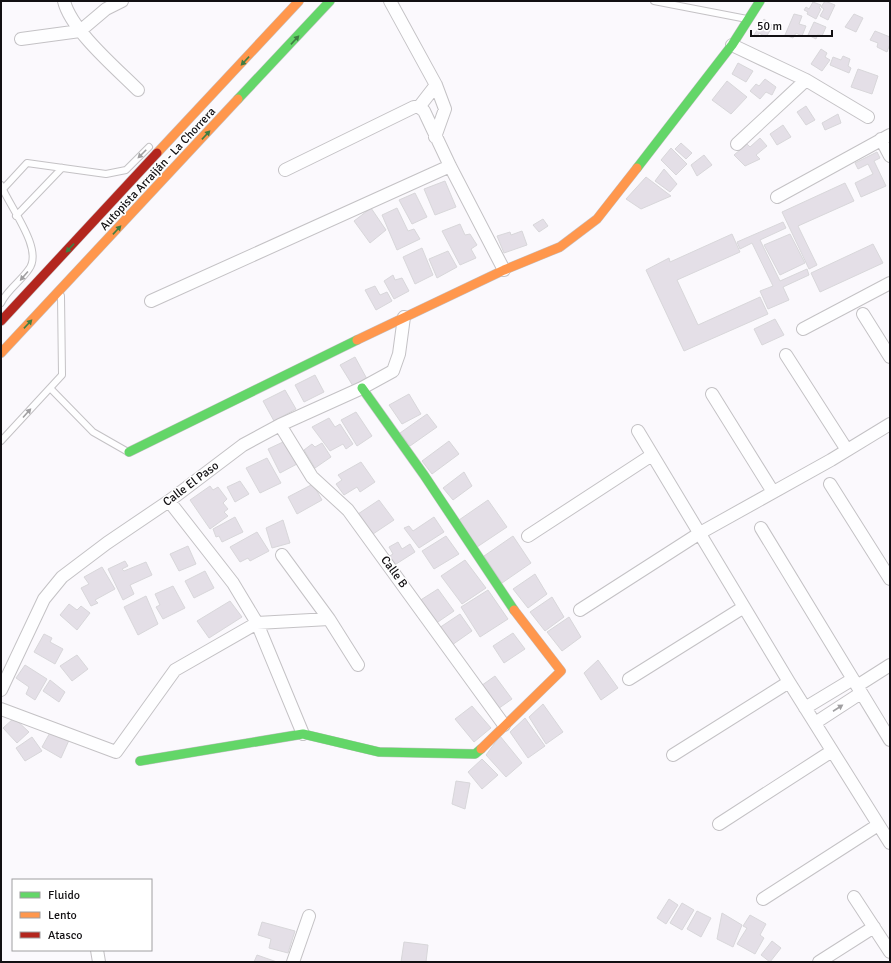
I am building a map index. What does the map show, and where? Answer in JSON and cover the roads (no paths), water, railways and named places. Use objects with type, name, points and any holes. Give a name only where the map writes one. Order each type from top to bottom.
[{"type":"main road","name":"Autopista Arraiján - La Chorrera","points":[[1,321],[300,1]]},
{"type":"main road","name":"Autopista Arraiján - La Chorrera","points":[[1,352],[330,1]]},
{"type":"main road","points":[[129,452],[404,317],[504,270],[560,247],[597,219],[732,45],[760,1]]},
{"type":"main road","points":[[140,761],[303,734],[378,752],[475,754],[561,671],[502,596],[424,475],[362,388]]},
{"type":"street","points":[[64,1],[80,31],[138,90]]},
{"type":"street","points":[[21,39],[80,31],[106,9],[122,1]]},
{"type":"street","points":[[390,1],[436,85],[445,109],[436,137]]},
{"type":"street","points":[[732,45],[806,80],[868,117]]},
{"type":"street","points":[[737,144],[806,80]]},
{"type":"street","points":[[419,107],[436,85]]},
{"type":"street","points":[[285,170],[414,107],[419,107],[424,111],[450,166],[504,270]]},
{"type":"street","points":[[777,197],[885,137],[890,156]]},
{"type":"street","points":[[151,301],[450,166]]},
{"type":"street","points":[[803,329],[890,283]]},
{"type":"street","points":[[863,314],[890,357]]},
{"type":"street","name":"Calle El Paso","points":[[1,690],[44,599],[62,577],[107,543],[169,501],[243,445],[280,425],[362,388],[393,371],[400,354],[404,317]]},
{"type":"street","points":[[786,355],[848,450]]},
{"type":"street","points":[[712,394],[773,492]]},
{"type":"street","points":[[580,610],[700,533],[848,450],[890,424]]},
{"type":"street","name":"Calle B","points":[[280,425],[312,477],[348,510],[504,725]]},
{"type":"street","points":[[638,432],[814,723],[890,844]]},
{"type":"street","points":[[528,536],[652,455]]},
{"type":"street","points":[[830,484],[890,579]]},
{"type":"street","points":[[169,501],[233,583],[257,623],[303,734]]},
{"type":"street","points":[[761,528],[890,740]]},
{"type":"street","points":[[282,555],[330,619],[358,665]]},
{"type":"street","points":[[629,680],[744,607]]},
{"type":"street","points":[[1,709],[116,752],[175,670],[257,623],[330,619]]},
{"type":"street","points":[[814,723],[857,686],[890,665]]},
{"type":"street","points":[[673,755],[789,682]]},
{"type":"street","points":[[805,708],[857,686]]},
{"type":"street","points":[[719,824],[832,751]]},
{"type":"street","points":[[764,899],[878,825]]},
{"type":"street","points":[[854,897],[890,952]]},
{"type":"street","points":[[293,962],[309,916]]},
{"type":"street","points":[[819,962],[874,927]]},
{"type":"street","points":[[97,951],[99,962]]},
{"type":"lane","points":[[654,1],[748,19]]},
{"type":"lane","points":[[170,129],[196,114]]},
{"type":"lane","points":[[1,303],[30,268],[34,257],[25,228],[16,216],[2,187],[27,163],[106,174],[126,170],[153,143]]},
{"type":"lane","points":[[16,216],[62,168]]},
{"type":"lane","points":[[1,441],[62,375],[61,288]]},
{"type":"lane","points":[[50,388],[93,432],[129,452]]}]
